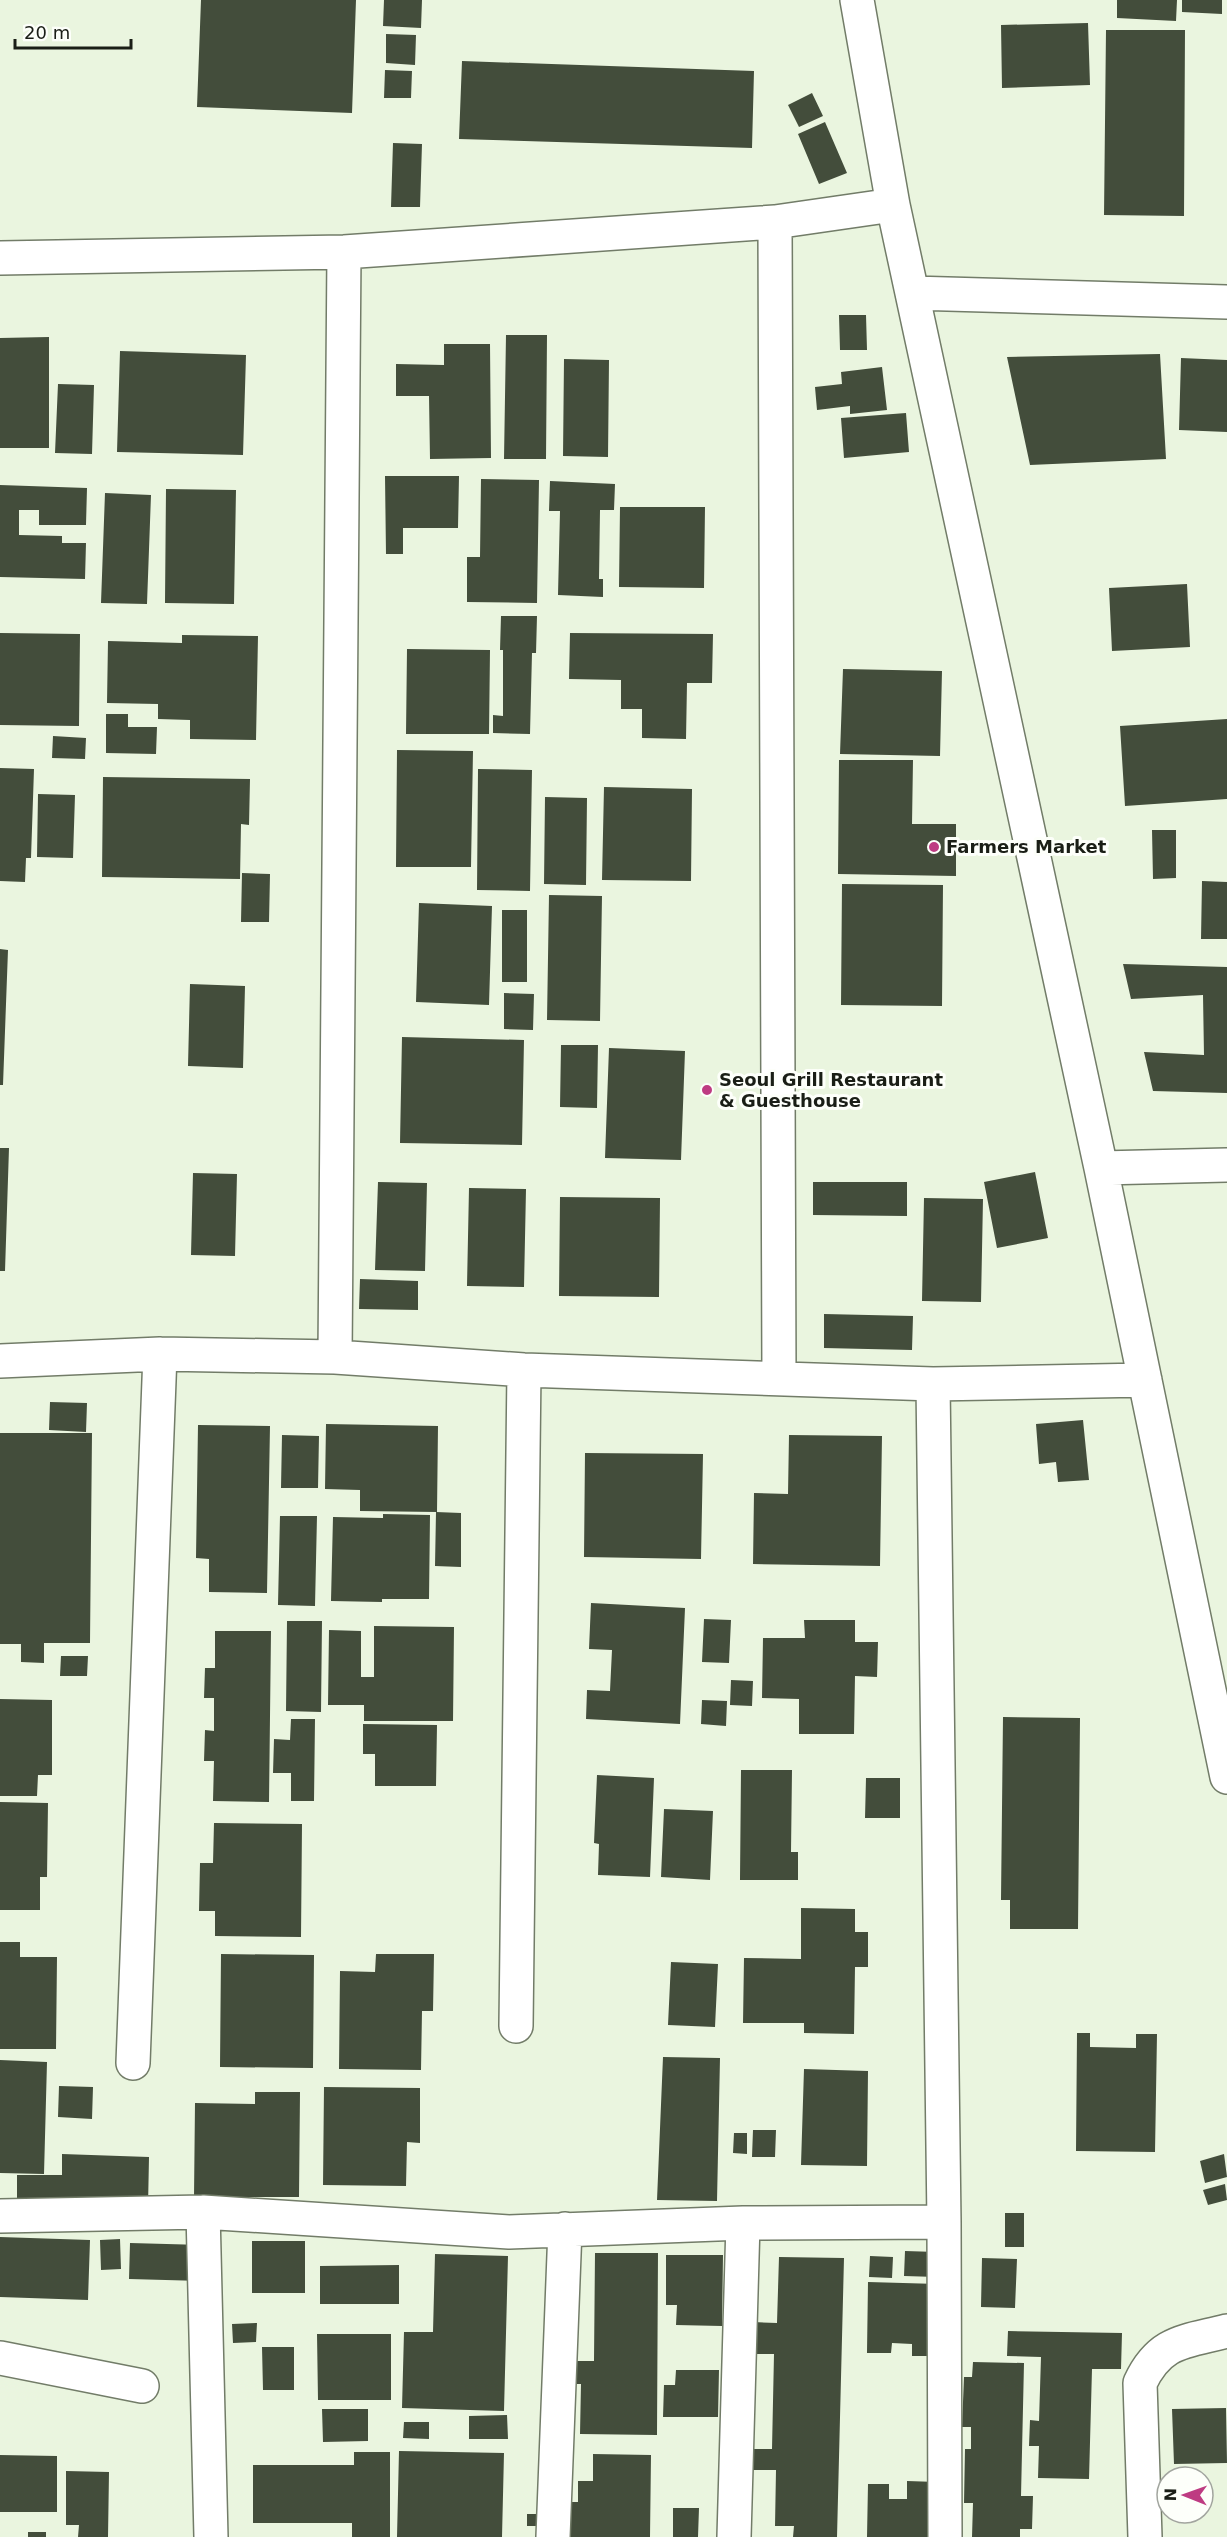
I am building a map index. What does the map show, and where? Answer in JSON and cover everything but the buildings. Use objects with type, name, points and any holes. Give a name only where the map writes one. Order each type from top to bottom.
[{"type":"street","points":[[857,0],[893,205],[1101,1168],[1227,1777]]},
{"type":"street","points":[[0,258],[344,252],[775,222],[893,205]]},
{"type":"street","points":[[775,222],[779,1377]]},
{"type":"street","points":[[335,1358],[344,252]]},
{"type":"street","points":[[912,292],[1227,302]]},
{"type":"street","points":[[1101,1168],[1227,1165]]},
{"type":"street","points":[[133,2063],[160,1354]]},
{"type":"street","points":[[0,1361],[160,1354],[335,1358],[524,1370],[933,1384],[1145,1380]]},
{"type":"street","points":[[516,2026],[524,1370]]},
{"type":"street","points":[[933,1384],[944,2222],[945,2537]]},
{"type":"street","points":[[0,2216],[203,2212],[509,2232],[743,2223],[944,2222]]},
{"type":"street","points":[[203,2212],[211,2537]]},
{"type":"street","points":[[734,2537],[743,2223]]},
{"type":"street","points":[[553,2537],[565,2229]]},
{"type":"street","points":[[1144,2537],[1140,2383],[1149,2364],[1169,2346],[1227,2331]]},
{"type":"street","points":[[0,2358],[142,2386]]},
{"type":"place","name":"Farmers Market","points":[[934,847]]},
{"type":"place","name":"Seoul Grill Restaurant & Guesthouse","points":[[707,1090]]}]
